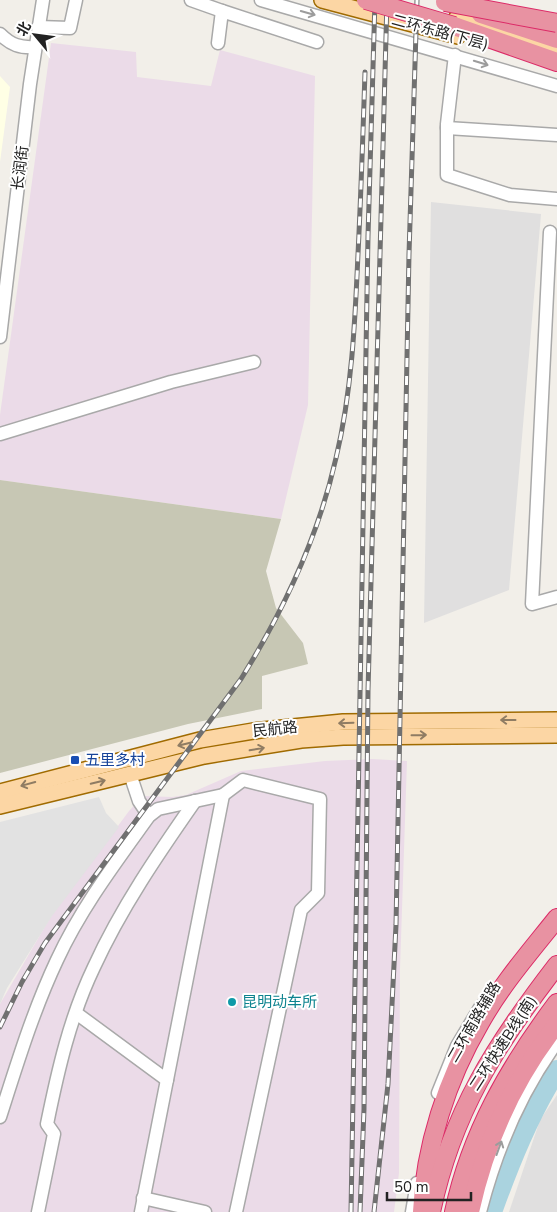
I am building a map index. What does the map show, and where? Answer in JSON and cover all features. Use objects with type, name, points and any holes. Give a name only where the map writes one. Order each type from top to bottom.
[{"type":"highway","points":[[366,0],[454,26],[557,63]]},
{"type":"highway","points":[[446,1],[557,23]]},
{"type":"highway","points":[[446,1],[557,39]]},
{"type":"highway","points":[[422,1212],[426,1173],[433,1140],[450,1086],[473,1034],[496,998],[557,918]]},
{"type":"highway","points":[[485,1066],[531,990],[557,954]]},
{"type":"highway","name":"二环快速B线(南)","points":[[432,1212],[440,1174],[456,1126],[485,1066],[509,1029],[557,965]]},
{"type":"highway","points":[[457,1211],[472,1149],[495,1096],[516,1060],[557,1003]]},
{"type":"highway","points":[[495,1096],[524,1050],[557,1018]]},
{"type":"highway","points":[[457,1211],[484,1158],[503,1110],[522,1074],[557,1024]]},
{"type":"main road","name":"二环东路(下层)","points":[[322,0],[557,63]]},
{"type":"main road","name":"二环东路(下层)","points":[[386,0],[484,26],[557,50]]},
{"type":"main road","points":[[446,1],[557,31]]},
{"type":"main road","name":"民航路","points":[[0,792],[200,740],[253,731],[343,722],[557,720]]},
{"type":"main road","name":"民航路","points":[[0,806],[204,756],[301,740],[344,737],[557,735]]},
{"type":"main road","points":[[432,1212],[450,1150],[478,1086],[512,1030],[557,970]]},
{"type":"main road","points":[[457,1211],[466,1155],[486,1106],[513,1058],[557,997]]},
{"type":"street","name":"长润街","points":[[0,337],[35,47],[43,0]]},
{"type":"street","points":[[38,26],[70,28],[76,0]]},
{"type":"street","points":[[191,0],[317,42]]},
{"type":"street","points":[[261,0],[557,86]]},
{"type":"street","points":[[218,43],[222,11]]},
{"type":"street","points":[[0,34],[7,41],[20,48],[35,47]]},
{"type":"street","points":[[455,56],[447,128],[447,175],[510,196],[557,199]]},
{"type":"street","points":[[447,128],[557,135]]},
{"type":"street","points":[[550,232],[532,604],[557,597]]},
{"type":"street","points":[[0,434],[171,382],[254,362]]},
{"type":"street","points":[[130,774],[139,801],[149,816]]},
{"type":"street","points":[[0,1117],[34,1013],[57,959],[94,893],[149,816],[158,809],[223,795],[243,780],[320,799],[318,893],[301,910],[236,1212]]},
{"type":"street","points":[[141,1212],[223,795]]},
{"type":"street","points":[[38,1212],[54,1134],[47,1124],[61,1055],[93,967],[113,928],[146,872],[195,801]]},
{"type":"street","name":"二环南路辅路","points":[[412,1212],[430,1122],[443,1078],[457,1046],[503,974],[557,907]]},
{"type":"street","points":[[76,1013],[167,1080]]},
{"type":"street","points":[[480,1212],[491,1172],[506,1130],[533,1077],[557,1042]]},
{"type":"street","points":[[144,1198],[206,1212]]},
{"type":"shaded area","points":[[51,43],[136,52],[137,77],[211,86],[220,50],[315,76],[308,405],[281,519],[0,480],[0,415]]},
{"type":"shaded area","points":[[0,76],[10,87],[0,162]]},
{"type":"shaded area","points":[[431,202],[541,214],[509,590],[424,623]]},
{"type":"shaded area","points":[[0,480],[281,519],[266,571],[276,608],[303,643],[308,664],[262,676],[262,709],[188,724],[0,773]]},
{"type":"shaded area","points":[[372,759],[407,761],[400,969],[399,1173],[394,1212],[0,1212],[0,1004],[50,918],[129,811],[143,796],[172,797],[186,795],[241,771],[325,761]]},
{"type":"shaded area","points":[[99,797],[106,813],[119,827],[52,916],[7,988],[0,1004],[0,822]]},
{"type":"shaded area","points":[[557,1095],[557,1212],[509,1212],[540,1120]]},
{"type":"waterway","points":[[492,1212],[521,1139],[557,1070]]},
{"type":"railway","points":[[351,1212],[368,236],[375,0]]},
{"type":"railway","points":[[360,1212],[364,1109],[368,691],[387,0]]},
{"type":"railway","points":[[374,1212],[388,1084],[396,925],[409,254],[417,0]]},
{"type":"railway","points":[[0,1027],[22,982],[45,943],[241,679],[285,600],[320,517],[329,488],[341,433],[352,356],[356,305],[365,72]]},
{"type":"place","name":"五里多村","points":[[75,760]]},
{"type":"place","name":"昆明动车所","points":[[232,1002]]}]
